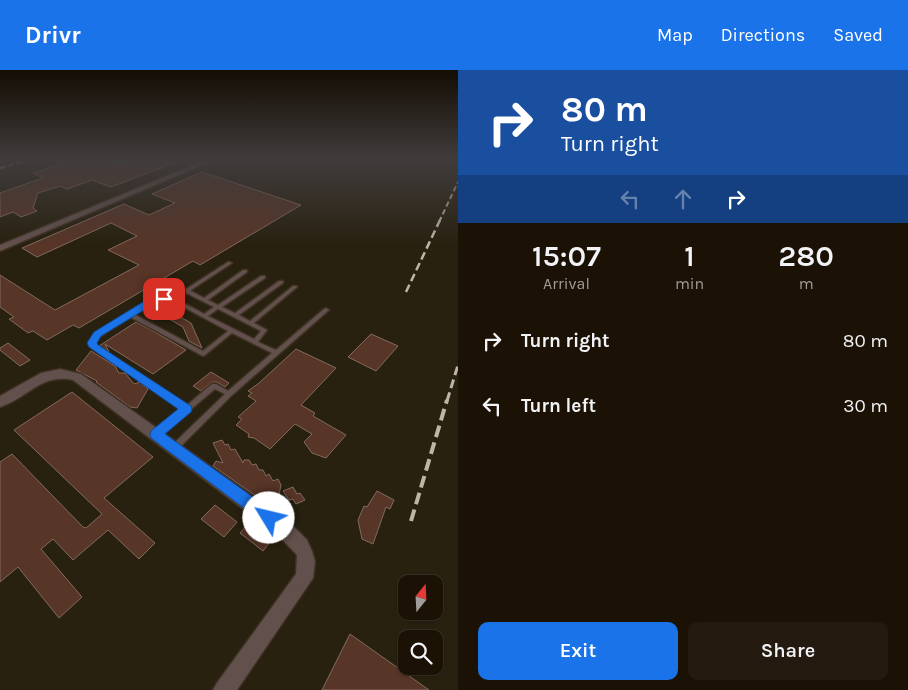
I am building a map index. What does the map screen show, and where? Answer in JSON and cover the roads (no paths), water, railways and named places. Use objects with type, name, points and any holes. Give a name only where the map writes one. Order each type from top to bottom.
[{"type":"street","points":[[0,248],[144,188]]},
{"type":"street","points":[[0,402],[45,376],[60,373],[77,377],[297,540],[306,553],[307,566],[304,578],[224,690]]},
{"type":"lane","points":[[230,263],[188,289],[188,292],[264,330],[255,342]]},
{"type":"lane","points":[[204,300],[245,271]]},
{"type":"lane","points":[[205,316],[263,277]]},
{"type":"lane","points":[[235,316],[281,282]]},
{"type":"lane","points":[[251,323],[295,288]]},
{"type":"lane","points":[[186,409],[94,347],[92,343],[97,334],[151,301],[164,299],[175,301],[276,353]]},
{"type":"lane","points":[[174,448],[229,394],[326,310]]},
{"type":"lane","points":[[129,314],[202,354],[232,330]]},
{"type":"lane","points":[[156,435],[214,386],[229,394]]},
{"type":"railway","points":[[439,222],[455,188]]},
{"type":"railway","points":[[406,292],[440,220]]},
{"type":"railway","points":[[447,401],[458,365]]},
{"type":"railway","points":[[411,521],[447,400]]}]
